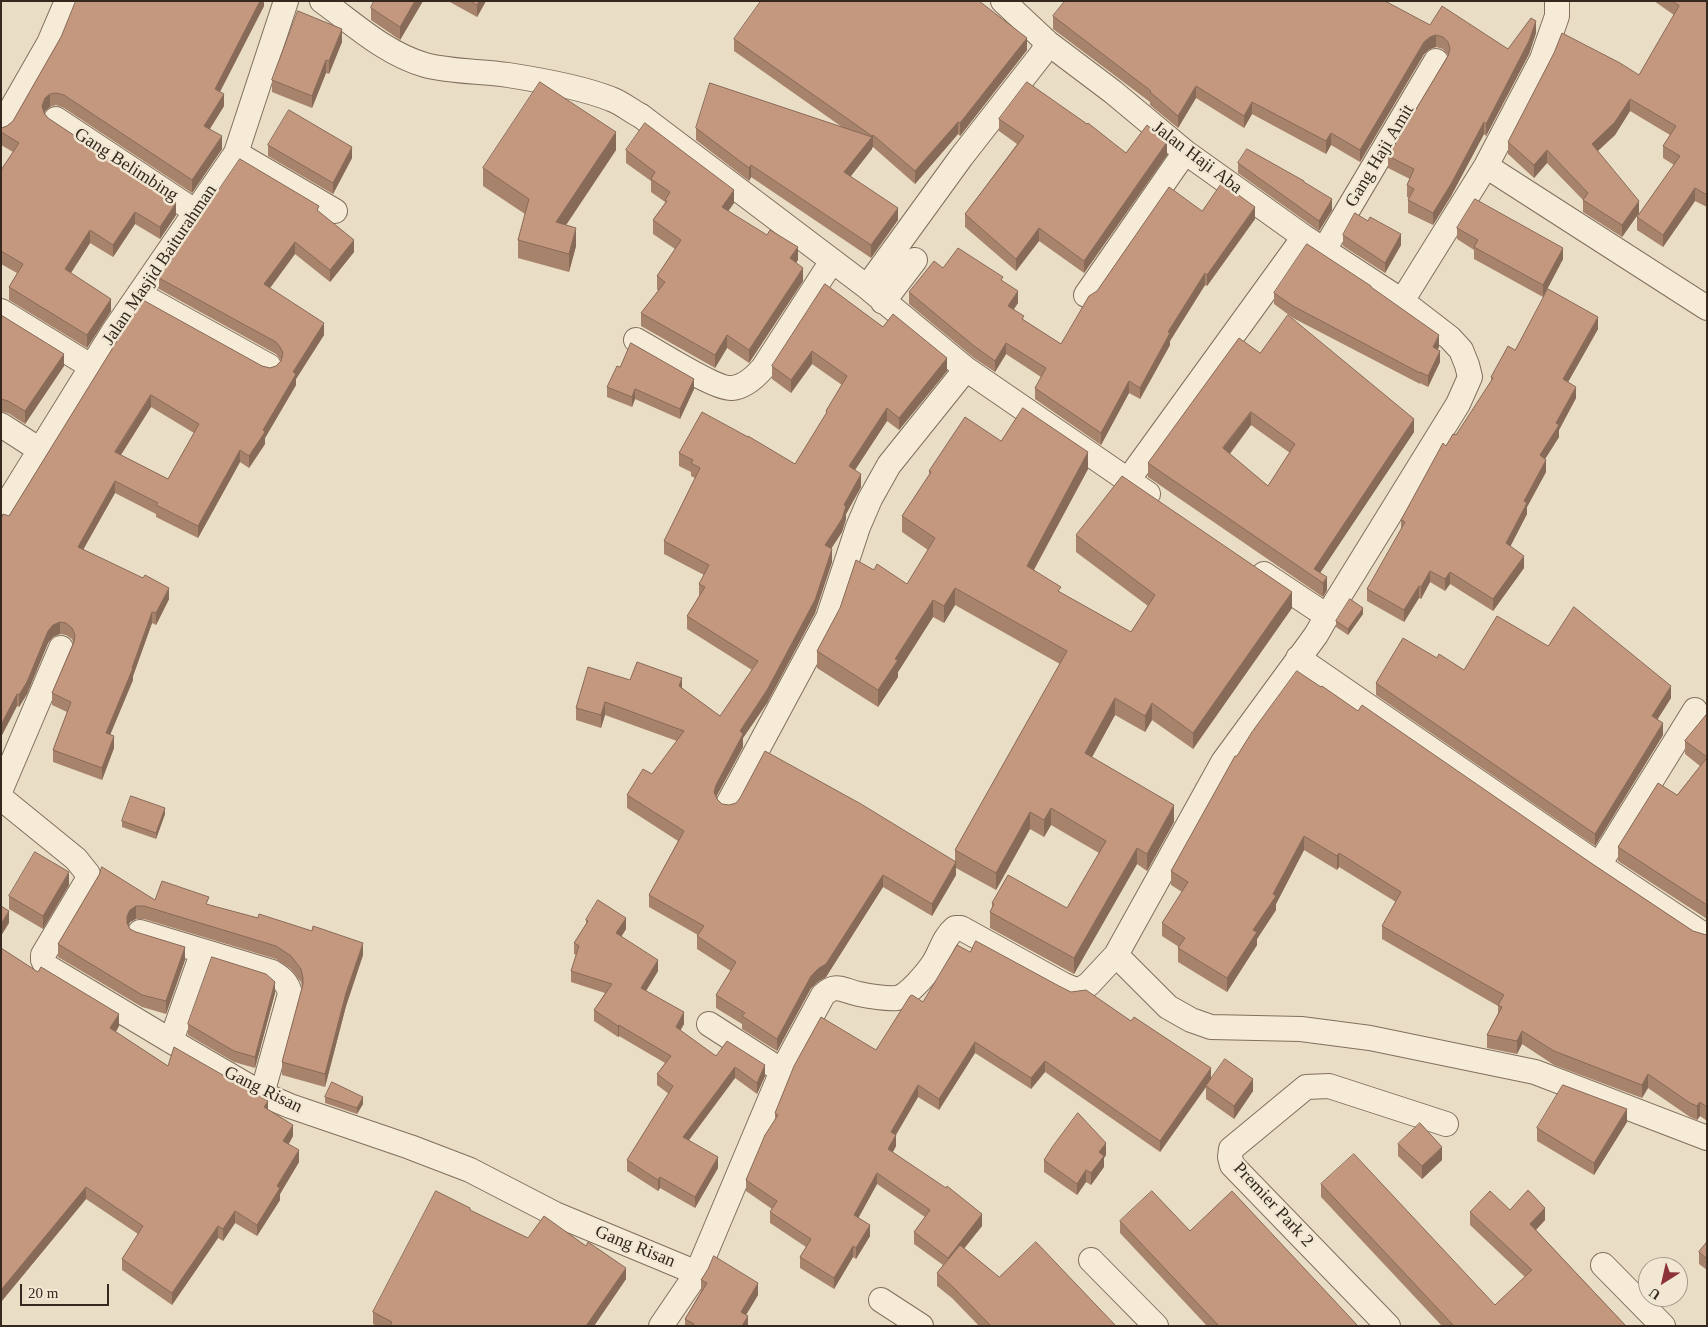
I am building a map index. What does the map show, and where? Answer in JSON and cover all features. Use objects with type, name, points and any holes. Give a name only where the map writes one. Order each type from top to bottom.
[{"type":"street","points":[[1,127],[49,43],[67,1]]},
{"type":"street","name":"Jalan Masjid Baiturahman","points":[[1,514],[139,294],[236,153],[286,1]]},
{"type":"street","points":[[322,1],[382,45],[402,57],[424,65],[450,71],[508,75],[584,90],[613,100],[641,116],[875,294],[966,370],[1168,508]]},
{"type":"street","name":"Jalan Haji Aba","points":[[1003,1],[1048,43],[1113,92],[1185,152],[1304,237],[1402,301],[1450,338],[1461,350],[1470,376],[1458,404],[1327,616]]},
{"type":"street","points":[[1402,301],[1486,166],[1542,59],[1557,16],[1557,1]]},
{"type":"street","points":[[875,294],[962,156],[1041,55],[1048,43]]},
{"type":"street","name":"Gang Haji Amit","points":[[1324,250],[1436,61]]},
{"type":"street","name":"Gang Belimbing","points":[[56,119],[196,212]]},
{"type":"street","points":[[1086,295],[1185,152]]},
{"type":"street","points":[[236,153],[335,212]]},
{"type":"street","points":[[1486,166],[1707,308]]},
{"type":"street","points":[[1128,480],[1304,237]]},
{"type":"street","points":[[875,294],[915,260]]},
{"type":"street","points":[[636,340],[715,385],[734,388],[756,376],[763,368],[832,261]]},
{"type":"street","points":[[139,294],[269,366]]},
{"type":"street","points":[[1,311],[92,367]]},
{"type":"street","points":[[728,804],[828,618],[858,527],[874,490],[889,465],[966,370]]},
{"type":"street","points":[[1,425],[40,450]]},
{"type":"street","points":[[661,1326],[697,1273],[782,1071],[823,995],[828,990],[840,988],[858,994],[898,998],[908,993],[933,965],[945,940],[955,928],[961,928],[1076,990],[1089,984],[1116,955],[1223,762],[1327,616],[1247,562]]},
{"type":"street","points":[[1,789],[61,648]]},
{"type":"street","points":[[1298,658],[1599,865],[1701,933],[1707,935]]},
{"type":"street","points":[[1599,865],[1695,710]]},
{"type":"street","name":"Gang Risan","points":[[1,798],[76,859],[88,874],[87,881],[43,955],[46,966],[171,1042],[262,1094],[290,1106],[410,1147],[470,1170],[555,1214],[697,1273]]},
{"type":"street","points":[[140,932],[272,972],[288,985],[290,994],[262,1094]]},
{"type":"street","points":[[171,1042],[203,951]]},
{"type":"street","points":[[1116,955],[1168,1007],[1191,1020],[1211,1027],[1301,1029],[1370,1038],[1535,1072],[1707,1138]]},
{"type":"street","points":[[709,1024],[782,1071]]},
{"type":"street","name":"Premier Park 2","points":[[1388,1326],[1232,1165],[1231,1149],[1306,1087],[1329,1086],[1446,1124]]},
{"type":"street","points":[[1090,1260],[1156,1326]]},
{"type":"street","points":[[1603,1265],[1662,1326]]},
{"type":"street","points":[[881,1300],[921,1326]]},
{"type":"building","points":[[76,1],[260,1],[215,89],[224,94],[204,126],[222,136],[192,180],[64,95],[56,93],[50,94],[45,98],[42,106],[48,118],[176,203],[160,227],[135,212],[113,245],[90,230],[65,269],[111,299],[87,335],[9,287],[23,264],[1,251],[1,170],[19,143],[1,132],[1,128],[13,121],[61,37]]},
{"type":"building","points":[[374,1],[415,1],[400,27],[371,8]]},
{"type":"building","points":[[471,1],[479,1],[477,5]]},
{"type":"building","points":[[761,1],[979,1],[1027,38],[960,123],[958,122],[915,171],[873,135],[734,39]]},
{"type":"building","points":[[1065,1],[1385,1],[1430,25],[1442,6],[1508,49],[1531,18],[1536,21],[1529,41],[1486,124],[1484,122],[1451,184],[1433,213],[1408,200],[1414,189],[1407,185],[1414,169],[1388,156],[1448,56],[1450,49],[1448,42],[1443,37],[1436,35],[1424,42],[1360,150],[1331,133],[1326,141],[1252,102],[1244,116],[1196,86],[1178,116],[1151,91],[1053,16]]},
{"type":"building","points":[[1672,1],[1707,1],[1707,195],[1695,188],[1663,235],[1637,217],[1680,156],[1663,146],[1676,126],[1630,99],[1615,122],[1592,144],[1639,201],[1622,225],[1583,200],[1588,193],[1547,150],[1534,165],[1508,142],[1554,53],[1562,33],[1639,75],[1679,6]]},
{"type":"building","points":[[298,11],[342,29],[329,61],[326,60],[312,96],[272,80]]},
{"type":"building","points":[[540,82],[616,132],[556,222],[576,228],[569,254],[518,240],[529,199],[483,168]]},
{"type":"building","points":[[1027,82],[1088,123],[1126,153],[1147,125],[1167,142],[1084,261],[1039,228],[1016,259],[965,214],[1024,136],[999,119]]},
{"type":"building","points":[[710,83],[872,137],[844,172],[898,208],[871,245],[751,165],[749,168],[696,128]]},
{"type":"building","points":[[289,110],[352,147],[333,183],[268,145]]},
{"type":"building","points":[[645,123],[734,190],[722,207],[767,235],[770,230],[798,247],[790,258],[803,268],[749,350],[727,335],[715,355],[641,313],[665,282],[657,276],[681,240],[653,220],[667,201],[665,200],[670,192],[651,179],[655,172],[626,150]]},
{"type":"building","points":[[1247,149],[1332,199],[1319,221],[1238,163]]},
{"type":"building","points":[[240,159],[319,206],[317,210],[354,240],[330,270],[295,242],[264,284],[324,323],[293,372],[296,374],[263,430],[265,432],[249,456],[240,450],[198,526],[156,505],[158,503],[115,481],[78,547],[143,578],[145,575],[169,588],[156,613],[152,612],[133,668],[106,733],[114,736],[102,768],[53,750],[71,702],[52,693],[74,642],[75,635],[72,628],[66,623],[60,622],[53,625],[48,631],[27,682],[19,695],[17,694],[1,725],[1,519],[3,514],[9,516],[143,300],[262,366],[270,368],[276,366],[281,361],[283,353],[276,342],[159,278]],"holes":[[[151,395],[199,424],[168,479],[115,452]]]},
{"type":"building","points":[[1222,183],[1255,207],[1207,275],[1205,273],[1168,332],[1170,333],[1140,388],[1129,381],[1101,433],[1035,388],[1046,368],[1006,343],[995,361],[909,292],[934,261],[943,268],[958,248],[1003,277],[1001,280],[1018,291],[1008,306],[1024,316],[1022,319],[1061,344],[1089,296],[1097,291],[1169,187],[1202,211]]},
{"type":"building","points":[[1475,199],[1563,248],[1543,285],[1474,247],[1478,240],[1457,228]]},
{"type":"building","points":[[1355,213],[1368,221],[1370,217],[1401,234],[1385,263],[1343,235]]},
{"type":"building","points":[[1307,244],[1371,286],[1439,335],[1433,347],[1440,351],[1428,376],[1293,306],[1274,293]]},
{"type":"building","points":[[825,284],[883,327],[893,314],[947,358],[899,418],[887,408],[849,466],[861,474],[844,505],[846,506],[842,519],[825,545],[832,549],[815,600],[767,690],[740,731],[743,734],[714,792],[722,804],[736,803],[765,751],[861,804],[956,862],[932,904],[883,875],[826,964],[811,976],[777,1039],[742,1016],[745,1013],[716,995],[736,962],[697,936],[704,926],[649,895],[684,831],[627,795],[643,769],[652,774],[684,731],[605,702],[601,715],[576,708],[588,667],[630,680],[637,662],[682,678],[679,686],[720,716],[758,661],[687,616],[705,587],[699,584],[709,565],[664,541],[700,468],[691,463],[693,460],[679,453],[702,412],[748,436],[795,464],[847,376],[812,351],[791,380],[772,366]]},
{"type":"building","points":[[1548,289],[1598,317],[1563,379],[1576,387],[1556,423],[1559,425],[1540,455],[1546,460],[1524,501],[1527,503],[1506,543],[1524,556],[1493,599],[1450,572],[1445,579],[1430,571],[1404,610],[1367,589],[1405,522],[1401,520],[1443,443],[1446,446],[1453,434],[1456,435],[1493,378],[1491,377],[1508,346],[1515,350]]},
{"type":"building","points":[[1,315],[64,354],[25,411],[1,399]]},
{"type":"building","points":[[1288,315],[1414,419],[1314,569],[1327,577],[1323,583],[1148,463],[1239,338],[1260,353]],"holes":[[[1251,412],[1295,444],[1268,486],[1223,448]]]},
{"type":"building","points":[[631,343],[694,379],[680,409],[635,389],[632,397],[607,387],[617,366],[620,367]]},
{"type":"building","points":[[1023,408],[1088,452],[1027,566],[1061,587],[1058,591],[1131,632],[1155,595],[1076,535],[1122,476],[1292,592],[1193,733],[1152,703],[1145,716],[1115,698],[1085,753],[1174,805],[1147,854],[1137,848],[1074,958],[990,912],[994,904],[992,903],[1008,875],[1067,908],[1106,841],[1051,808],[1044,820],[1030,812],[996,873],[955,850],[1067,651],[955,588],[944,606],[933,600],[895,659],[898,660],[878,690],[817,651],[840,608],[856,560],[874,570],[877,564],[907,584],[935,538],[902,516],[965,417],[1001,441]]},
{"type":"building","points":[[1350,599],[1363,608],[1348,629],[1336,621]]},
{"type":"building","points":[[1574,607],[1671,686],[1652,716],[1663,723],[1595,834],[1376,683],[1403,638],[1437,658],[1439,654],[1464,670],[1497,616],[1548,646]]},
{"type":"building","points":[[1297,671],[1358,711],[1362,705],[1693,931],[1707,935],[1707,1107],[1700,1102],[1697,1106],[1690,1103],[1648,1074],[1642,1085],[1554,1051],[1522,1031],[1517,1041],[1487,1035],[1502,1007],[1498,1005],[1504,995],[1382,926],[1401,892],[1339,853],[1337,856],[1304,836],[1273,894],[1276,896],[1253,930],[1257,932],[1227,978],[1178,948],[1185,938],[1162,923],[1188,882],[1171,871],[1235,756],[1237,756],[1252,732]]},
{"type":"building","points":[[1707,714],[1707,757],[1685,741]]},
{"type":"building","points":[[1707,758],[1707,905],[1618,847],[1658,783],[1677,795]]},
{"type":"building","points":[[131,796],[165,808],[156,833],[122,821]]},
{"type":"building","points":[[35,852],[69,872],[43,916],[9,896]]},
{"type":"building","points":[[102,867],[155,900],[162,881],[209,897],[206,904],[258,918],[259,914],[312,931],[313,926],[363,943],[346,993],[325,1074],[282,1062],[303,978],[301,969],[291,956],[276,946],[144,906],[136,906],[130,910],[127,916],[127,923],[130,929],[185,947],[166,1001],[142,995],[58,944]]},
{"type":"building","points":[[598,900],[626,918],[616,933],[658,960],[641,988],[684,1012],[676,1027],[716,1056],[727,1041],[765,1065],[757,1083],[735,1067],[683,1137],[718,1157],[695,1197],[660,1177],[658,1180],[627,1160],[673,1086],[657,1074],[671,1056],[594,1010],[612,984],[571,971],[579,946],[574,943],[588,921],[586,920]]},
{"type":"building","points":[[1,906],[9,911],[1,924]]},
{"type":"building","points":[[976,941],[1071,992],[1086,990],[1131,1021],[1134,1017],[1211,1068],[1160,1141],[1045,1061],[1031,1078],[975,1042],[939,1099],[918,1085],[891,1132],[896,1135],[888,1149],[946,1188],[947,1186],[982,1214],[948,1258],[914,1232],[930,1210],[877,1173],[854,1215],[870,1225],[856,1248],[853,1246],[834,1278],[800,1257],[811,1239],[770,1212],[777,1201],[746,1180],[765,1135],[778,1115],[775,1113],[794,1066],[821,1017],[876,1050],[910,996],[912,995],[923,1002],[957,945],[970,952]]},
{"type":"building","points":[[1,948],[38,972],[41,967],[119,1014],[110,1028],[168,1066],[174,1047],[268,1101],[264,1107],[293,1125],[283,1141],[299,1150],[277,1186],[280,1188],[257,1225],[235,1211],[223,1229],[218,1226],[172,1293],[122,1259],[143,1226],[86,1187],[1,1290]]},
{"type":"building","points":[[212,957],[266,974],[275,982],[255,1057],[234,1051],[188,1024]]},
{"type":"building","points":[[1225,1059],[1253,1079],[1234,1106],[1206,1086]]},
{"type":"building","points":[[332,1082],[363,1097],[357,1108],[325,1097]]},
{"type":"building","points":[[1563,1085],[1627,1109],[1594,1163],[1537,1128]]},
{"type":"building","points":[[1078,1113],[1106,1143],[1099,1152],[1104,1156],[1091,1173],[1086,1170],[1077,1184],[1044,1160]]},
{"type":"building","points":[[1420,1123],[1442,1147],[1422,1166],[1398,1144]]},
{"type":"building","points":[[1354,1154],[1495,1305],[1532,1270],[1470,1212],[1490,1191],[1510,1210],[1528,1190],[1545,1208],[1530,1224],[1626,1326],[1454,1326],[1321,1184]]},
{"type":"building","points":[[436,1191],[528,1238],[544,1216],[586,1246],[588,1242],[626,1268],[586,1326],[390,1326],[392,1322],[373,1312]]},
{"type":"building","points":[[1152,1191],[1190,1231],[1232,1191],[1358,1326],[1219,1326],[1120,1221]]},
{"type":"building","points":[[1036,1242],[1116,1326],[991,1326],[937,1273],[960,1245],[999,1277]]},
{"type":"building","points":[[1707,1242],[1707,1259],[1699,1252]]},
{"type":"building","points":[[714,1256],[758,1283],[741,1312],[748,1316],[742,1326],[693,1326],[694,1324],[685,1319],[707,1283],[701,1280]]}]
